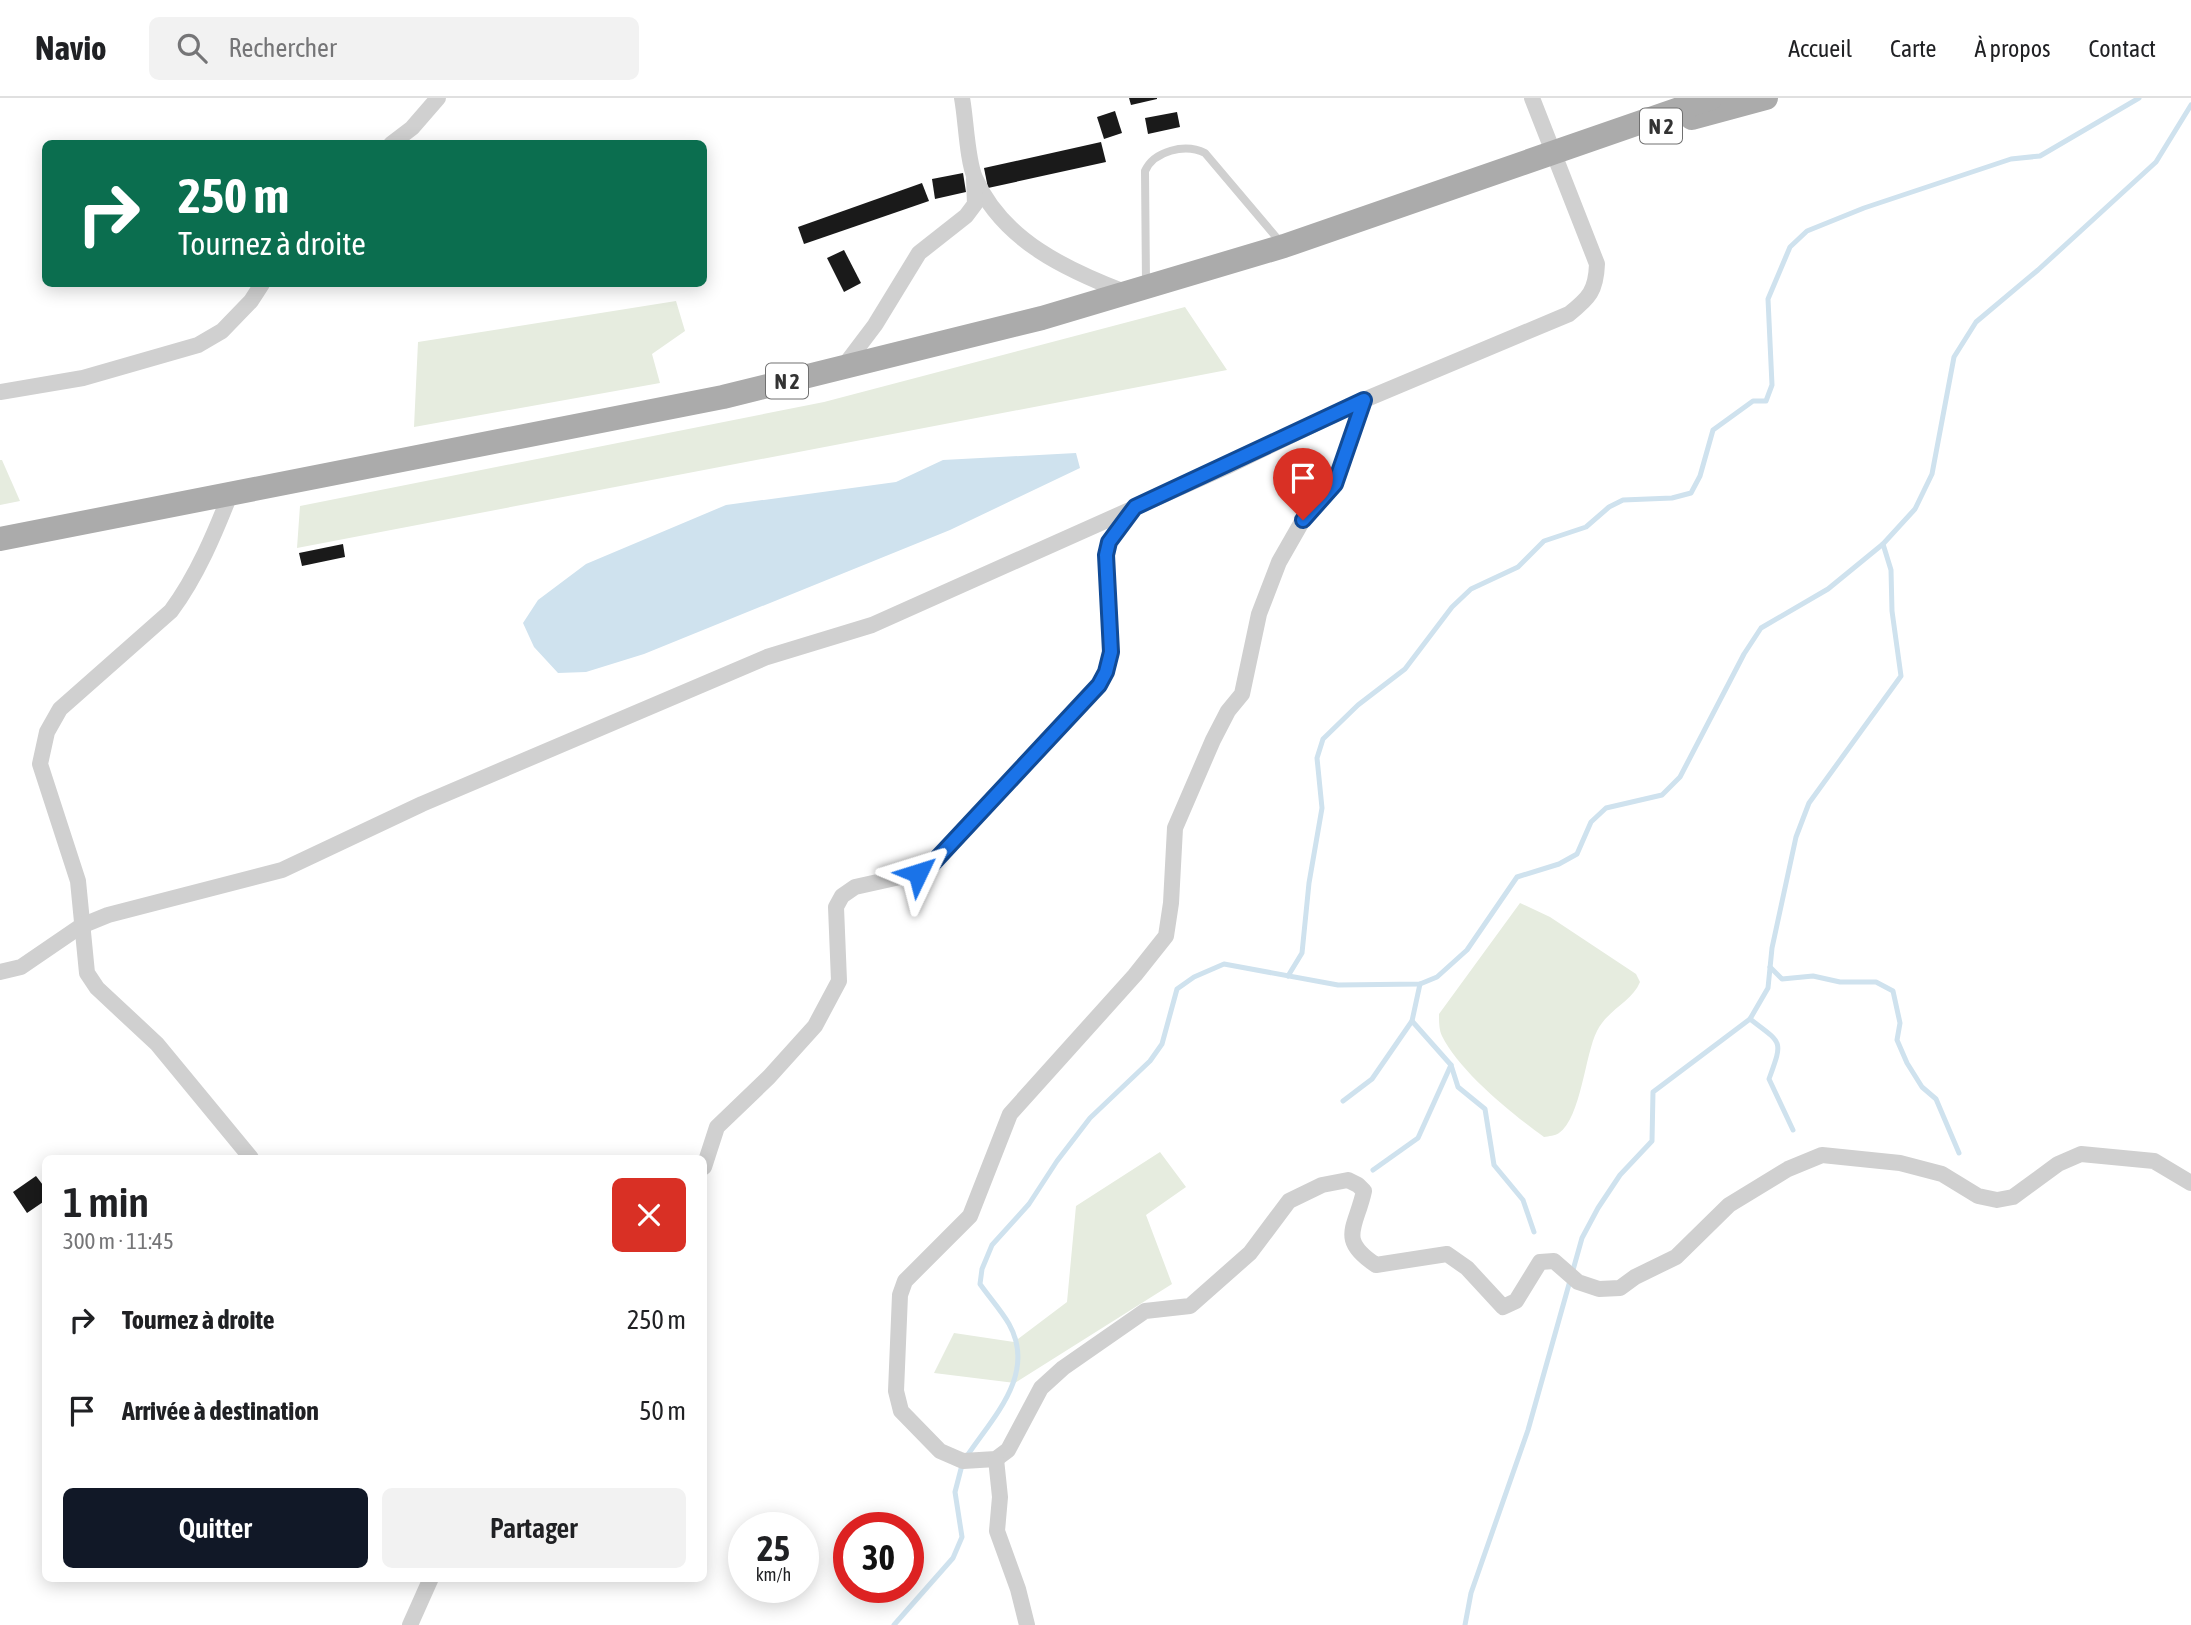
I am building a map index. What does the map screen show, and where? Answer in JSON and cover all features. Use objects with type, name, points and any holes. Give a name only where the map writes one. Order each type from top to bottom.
[{"type":"main road","name":"N 2","points":[[0,539],[723,397],[1138,291],[1284,246],[1712,98]]},
{"type":"main road","name":"N 2","points":[[1556,154],[1766,98]]},
{"type":"street","points":[[396,140],[412,128],[438,98]]},
{"type":"street","points":[[844,366],[875,325],[919,254],[966,216],[975,204],[974,177],[962,98]]},
{"type":"street","points":[[0,972],[21,967],[81,926],[107,915],[282,870],[422,804],[767,657],[872,625],[1364,400],[1569,314],[1587,300],[1597,282],[1597,264],[1532,98]]},
{"type":"street","points":[[974,177],[994,209],[1019,236],[1050,260],[1075,273],[1138,291]]},
{"type":"street","points":[[0,392],[83,378],[198,345],[222,331],[251,301],[260,287]]},
{"type":"street","points":[[1364,400],[1335,484],[1303,520],[1279,562],[1259,614],[1242,694],[1228,712],[1213,740],[1175,828],[1171,904],[1166,936],[1135,975],[1010,1114],[970,1216],[905,1281],[900,1295],[896,1391],[901,1411],[940,1451],[963,1461],[996,1459],[1008,1450],[1041,1388],[1063,1368],[1145,1311],[1189,1306],[1250,1253],[1289,1201],[1322,1185],[1348,1180],[1359,1185],[1364,1191],[1351,1229],[1354,1244],[1364,1257],[1376,1265],[1447,1254],[1467,1268],[1503,1307],[1516,1301],[1540,1262],[1554,1261],[1570,1278],[1598,1290],[1620,1288],[1635,1277],[1676,1258],[1729,1205],[1788,1168],[1822,1156],[1900,1163],[1942,1174],[1978,1196],[1997,1200],[2013,1197],[2058,1164],[2081,1154],[2154,1161],[2191,1183]]},
{"type":"street","points":[[231,492],[183,595],[171,611],[60,709],[47,732],[40,764],[78,881],[87,973],[97,988],[157,1044],[249,1155]]},
{"type":"street","points":[[707,1158],[717,1127],[769,1077],[815,1026],[839,981],[836,907],[842,896],[855,887],[918,873],[933,863],[1099,685],[1106,672],[1111,652],[1106,555],[1109,542],[1135,507]]},
{"type":"street","points":[[996,1459],[1000,1497],[997,1531],[1018,1589],[1027,1625]]},
{"type":"street","points":[[410,1625],[429,1582]]},
{"type":"lane","points":[[1138,291],[1145,171],[1149,161],[1157,156],[1184,148],[1196,148],[1205,153],[1284,246]]},
{"type":"shaded area","points":[[676,301],[685,331],[652,354],[660,383],[414,427],[418,342]]},
{"type":"shaded area","points":[[1185,307],[1227,370],[297,548],[300,506],[824,402]]},
{"type":"shaded area","points":[[2,460],[20,501],[0,505]]},
{"type":"shaded area","points":[[1520,903],[1550,917],[1636,974],[1640,982],[1597,1031],[1573,1114],[1557,1134],[1544,1137],[1473,1077],[1450,1049],[1439,1025],[1439,1014]]},
{"type":"shaded area","points":[[1160,1152],[1186,1187],[1146,1215],[1172,1284],[1015,1383],[934,1373],[954,1333],[1014,1342],[1067,1302],[1076,1206]]},
{"type":"water","points":[[1076,453],[1080,468],[950,530],[644,654],[586,672],[558,673],[534,647],[523,623],[538,600],[586,564],[726,505],[896,482],[943,460]]},
{"type":"building","points":[[1129,98],[1157,98],[1157,99],[1131,105]]},
{"type":"building","points":[[1115,111],[1122,133],[1104,139],[1097,117]]},
{"type":"building","points":[[1177,112],[1180,127],[1148,134],[1145,118]]},
{"type":"building","points":[[1101,142],[1106,162],[988,188],[984,168]]},
{"type":"building","points":[[963,173],[966,192],[935,199],[932,179]]},
{"type":"building","points":[[922,183],[929,201],[804,244],[798,227]]},
{"type":"building","points":[[844,250],[861,283],[844,292],[827,258]]},
{"type":"building","points":[[343,544],[345,557],[302,566],[299,553]]},
{"type":"building","points":[[36,1176],[42,1184],[42,1203],[27,1213],[13,1192]]},
{"type":"waterway","points":[[1288,976],[1302,953],[1309,883],[1322,808],[1317,758],[1323,739],[1358,705],[1405,669],[1452,607],[1471,589],[1518,567],[1544,541],[1586,527],[1609,507],[1623,500],[1672,498],[1691,493],[1700,476],[1713,430],[1753,401],[1766,401],[1772,385],[1768,299],[1790,247],[1807,231],[1864,208],[2011,159],[2040,156],[2139,98]]},
{"type":"waterway","points":[[967,1456],[1008,1394],[1018,1360],[1016,1342],[1009,1324],[980,1284],[982,1269],[992,1245],[1029,1204],[1090,1118],[1150,1061],[1162,1044],[1177,989],[1194,977],[1224,964],[1338,985],[1420,984],[1437,977],[1467,950],[1517,877],[1559,864],[1577,854],[1591,822],[1606,808],[1662,795],[1680,777],[1744,654],[1761,628],[1828,589],[1883,544],[1915,509],[1932,474],[1954,357],[1976,322],[2038,270],[2156,162],[2191,105]]},
{"type":"waterway","points":[[1465,1625],[1471,1593],[1528,1430],[1582,1238],[1620,1175],[1652,1141],[1653,1092],[1750,1019],[1768,988],[1772,948],[1796,837],[1809,803],[1901,676],[1892,611],[1891,570],[1883,544]]},
{"type":"waterway","points":[[1770,967],[1782,979],[1813,976],[1840,982],[1876,982],[1893,991],[1900,1023],[1897,1040],[1922,1087],[1936,1099],[1959,1153]]},
{"type":"waterway","points":[[1420,984],[1412,1021],[1451,1065],[1458,1087],[1485,1109],[1494,1165],[1523,1200],[1534,1232]]},
{"type":"waterway","points":[[1750,1019],[1769,1033],[1777,1044],[1777,1057],[1769,1079],[1793,1130]]},
{"type":"waterway","points":[[1343,1101],[1372,1079],[1412,1021]]},
{"type":"waterway","points":[[1373,1170],[1418,1138],[1451,1065]]},
{"type":"waterway","points":[[894,1625],[953,1558],[962,1537],[955,1492],[962,1465]]},
{"type":"route","points":[[918,873],[933,863],[1099,685],[1106,672],[1111,652],[1106,555],[1109,542],[1135,507],[1226,467],[1364,400],[1335,484],[1303,520]]}]
